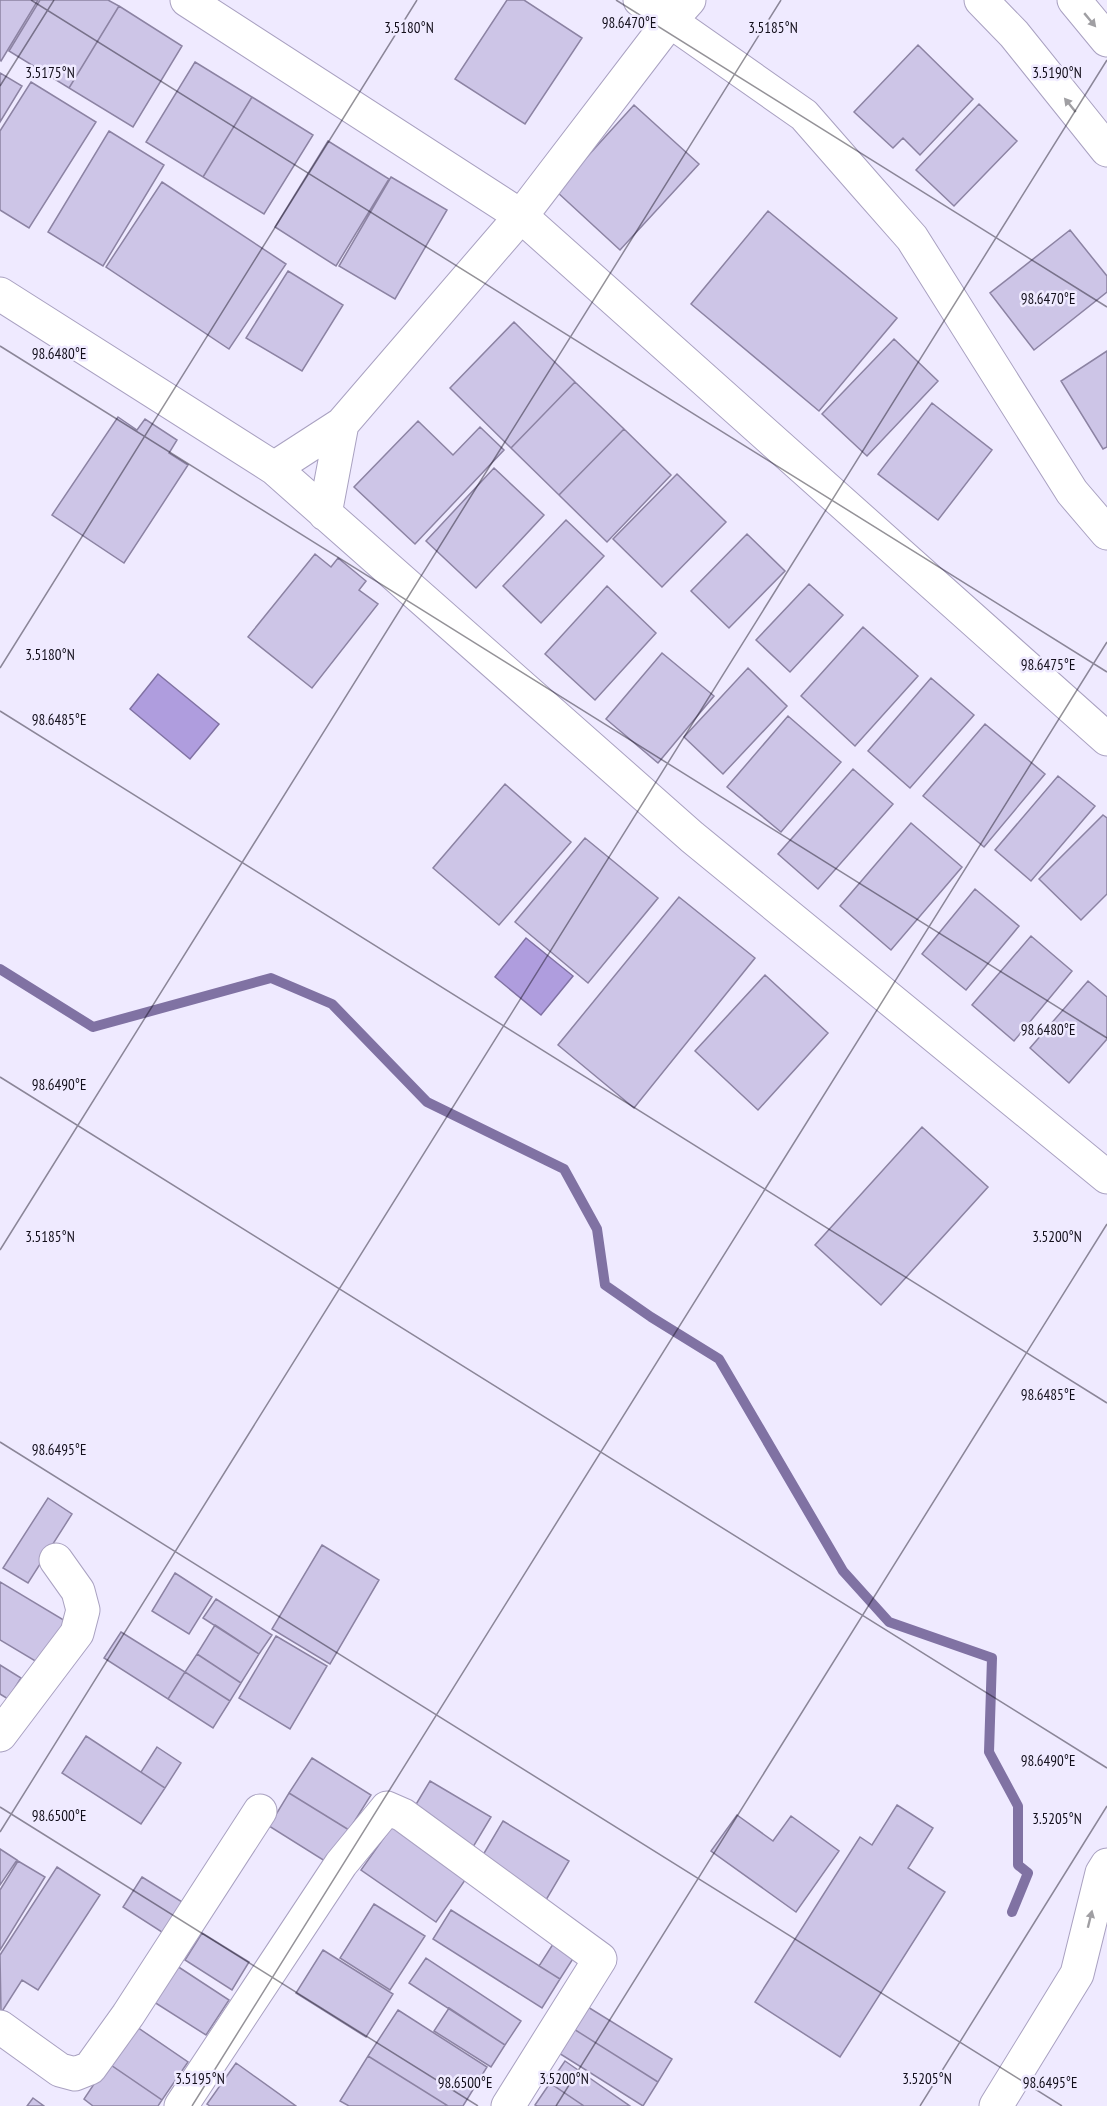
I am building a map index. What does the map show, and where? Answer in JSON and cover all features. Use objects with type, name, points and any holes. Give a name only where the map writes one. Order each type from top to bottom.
[{"type":"street","points":[[187,0],[521,216],[1107,739]]},
{"type":"street","points":[[640,0],[679,10],[804,115],[912,238],[1072,492],[1107,533]]},
{"type":"street","points":[[981,0],[1014,34],[1107,150]]},
{"type":"street","points":[[1074,0],[1107,40]]},
{"type":"street","points":[[274,468],[342,424],[521,216],[679,10]]},
{"type":"street","points":[[0,294],[274,468],[692,837],[1107,1178]]},
{"type":"street","points":[[325,514],[342,424]]},
{"type":"street","points":[[0,1735],[77,1633],[83,1610],[78,1591],[56,1560]]},
{"type":"street","points":[[181,2106],[341,1864],[387,1808],[403,1815],[600,1959],[508,2106]]},
{"type":"street","points":[[0,2027],[60,2070],[75,2074],[90,2068],[128,2015],[260,1811]]},
{"type":"street","points":[[1077,1974],[1102,1873],[1107,1865]]},
{"type":"street","points":[[996,2106],[1077,1974],[1107,1948]]},
{"type":"shaded area","points":[[158,674],[219,724],[190,759],[130,709]]},
{"type":"shaded area","points":[[526,938],[573,976],[541,1015],[495,977]]},
{"type":"building","points":[[0,0],[38,0],[1,61],[0,60]]},
{"type":"building","points":[[40,0],[108,0],[119,6],[69,88],[9,51]]},
{"type":"building","points":[[507,0],[524,0],[582,38],[525,124],[455,79]]},
{"type":"building","points":[[119,6],[182,46],[133,127],[69,88]]},
{"type":"building","points":[[918,45],[973,99],[920,155],[903,138],[893,148],[854,112]]},
{"type":"building","points":[[195,62],[252,97],[203,177],[146,142]]},
{"type":"building","points":[[0,73],[22,86],[0,122]]},
{"type":"building","points":[[31,82],[96,122],[29,228],[0,210],[0,131]]},
{"type":"building","points":[[252,97],[313,135],[264,214],[203,177]]},
{"type":"building","points":[[979,104],[1017,141],[954,206],[916,170]]},
{"type":"building","points":[[634,105],[699,164],[620,250],[556,191]]},
{"type":"building","points":[[109,131],[164,165],[103,266],[48,232]]},
{"type":"building","points":[[328,141],[389,179],[336,266],[275,227]]},
{"type":"building","points":[[391,177],[447,210],[395,299],[339,266]]},
{"type":"building","points":[[162,182],[286,264],[229,349],[106,267]]},
{"type":"building","points":[[768,211],[897,318],[819,411],[691,304]]},
{"type":"building","points":[[1070,230],[1107,276],[1107,292],[1034,350],[990,293]]},
{"type":"building","points":[[288,271],[343,305],[302,371],[246,338]]},
{"type":"building","points":[[514,322],[575,382],[511,448],[450,388]]},
{"type":"building","points":[[894,339],[938,381],[867,456],[822,414]]},
{"type":"building","points":[[1107,351],[1107,447],[1103,449],[1061,381]]},
{"type":"building","points":[[575,382],[624,429],[559,495],[511,448]]},
{"type":"building","points":[[932,403],[992,450],[938,520],[878,474]]},
{"type":"building","points":[[118,417],[137,430],[145,419],[177,440],[169,453],[188,465],[124,563],[52,515]]},
{"type":"building","points":[[418,421],[453,455],[480,427],[504,450],[415,544],[354,487]]},
{"type":"building","points":[[624,429],[671,475],[607,542],[559,495]]},
{"type":"building","points":[[494,468],[544,515],[476,588],[426,541]]},
{"type":"building","points":[[677,474],[726,522],[662,587],[613,539]]},
{"type":"building","points":[[566,520],[604,556],[541,623],[503,586]]},
{"type":"building","points":[[747,534],[785,571],[729,628],[691,591]]},
{"type":"building","points":[[315,554],[331,567],[338,558],[366,581],[359,590],[378,604],[312,688],[248,637]]},
{"type":"building","points":[[809,584],[843,615],[790,672],[756,640]]},
{"type":"building","points":[[607,586],[656,633],[595,700],[545,654]]},
{"type":"building","points":[[863,627],[918,676],[855,746],[801,696]]},
{"type":"building","points":[[662,653],[714,696],[658,763],[606,719]]},
{"type":"building","points":[[748,668],[787,706],[723,774],[684,737]]},
{"type":"building","points":[[931,678],[974,715],[910,788],[868,751]]},
{"type":"building","points":[[788,716],[841,762],[781,832],[727,787]]},
{"type":"building","points":[[985,724],[1045,774],[984,847],[923,796]]},
{"type":"building","points":[[853,769],[893,804],[818,889],[778,854]]},
{"type":"building","points":[[1058,776],[1095,806],[1031,881],[995,850]]},
{"type":"building","points":[[505,784],[571,842],[499,925],[433,868]]},
{"type":"building","points":[[1103,815],[1107,818],[1107,894],[1081,920],[1039,879]]},
{"type":"building","points":[[911,823],[962,867],[891,950],[840,906]]},
{"type":"building","points":[[585,838],[658,898],[588,983],[515,922]]},
{"type":"building","points":[[975,889],[1019,926],[966,990],[922,954]]},
{"type":"building","points":[[679,897],[755,958],[634,1108],[558,1045]]},
{"type":"building","points":[[1031,936],[1072,971],[1014,1041],[972,1005]]},
{"type":"building","points":[[765,975],[828,1033],[758,1110],[695,1051]]},
{"type":"building","points":[[1088,981],[1107,997],[1107,1039],[1069,1083],[1030,1048]]},
{"type":"building","points":[[922,1127],[988,1187],[881,1305],[815,1245]]},
{"type":"building","points":[[48,1498],[72,1514],[28,1583],[3,1568]]},
{"type":"building","points":[[322,1545],[379,1580],[330,1664],[272,1629]]},
{"type":"building","points":[[175,1573],[212,1597],[189,1634],[152,1611]]},
{"type":"building","points":[[0,1582],[67,1622],[42,1665],[0,1640]]},
{"type":"building","points":[[216,1599],[272,1635],[259,1654],[203,1618]]},
{"type":"building","points":[[215,1625],[259,1654],[241,1683],[197,1654]]},
{"type":"building","points":[[121,1632],[185,1672],[168,1699],[104,1658]]},
{"type":"building","points":[[276,1636],[327,1666],[290,1729],[239,1698]]},
{"type":"building","points":[[197,1654],[241,1683],[230,1701],[185,1672]]},
{"type":"building","points":[[0,1665],[21,1678],[8,1699],[0,1694]]},
{"type":"building","points":[[185,1672],[230,1701],[213,1728],[168,1699]]},
{"type":"building","points":[[86,1736],[165,1788],[141,1824],[62,1773]]},
{"type":"building","points":[[157,1747],[181,1763],[165,1788],[141,1772]]},
{"type":"building","points":[[312,1758],[371,1795],[349,1830],[289,1793]]},
{"type":"building","points":[[430,1781],[491,1817],[473,1847],[412,1811]]},
{"type":"building","points":[[289,1793],[349,1830],[328,1863],[269,1826]]},
{"type":"building","points":[[897,1805],[933,1828],[908,1868],[945,1892],[840,2057],[755,2002],[860,1837],[872,1845]]},
{"type":"building","points":[[737,1815],[773,1841],[791,1816],[839,1851],[796,1912],[711,1851]]},
{"type":"building","points":[[503,1821],[569,1861],[546,1900],[480,1860]]},
{"type":"building","points":[[395,1822],[470,1873],[436,1922],[361,1870]]},
{"type":"building","points":[[0,1849],[17,1860],[0,1885]]},
{"type":"building","points":[[18,1861],[45,1877],[0,1950],[0,1890]]},
{"type":"building","points":[[57,1867],[100,1895],[38,1990],[22,1980],[1,2013],[0,1955]]},
{"type":"building","points":[[142,1877],[187,1905],[168,1936],[123,1907]]},
{"type":"building","points":[[374,1904],[425,1936],[390,1990],[340,1958]]},
{"type":"building","points":[[451,1910],[560,1979],[542,2008],[433,1939]]},
{"type":"building","points":[[202,1933],[249,1962],[232,1990],[185,1960]]},
{"type":"building","points":[[555,1941],[576,1954],[560,1979],[539,1966]]},
{"type":"building","points":[[323,1950],[393,1994],[366,2037],[296,1993]]},
{"type":"building","points":[[426,1958],[521,2021],[505,2045],[409,1983]]},
{"type":"building","points":[[177,1966],[229,2000],[206,2035],[154,2002]]},
{"type":"building","points":[[583,2004],[672,2059],[658,2082],[569,2026]]},
{"type":"building","points":[[449,2008],[505,2045],[491,2067],[434,2031]]},
{"type":"building","points":[[398,2010],[487,2067],[463,2106],[448,2106],[368,2056]]},
{"type":"building","points":[[134,2025],[188,2062],[162,2100],[108,2063]]},
{"type":"building","points":[[569,2026],[658,2082],[643,2106],[554,2050]]},
{"type":"building","points":[[368,2056],[448,2106],[349,2106],[340,2101]]},
{"type":"building","points":[[565,2061],[630,2106],[584,2106],[550,2083]]},
{"type":"building","points":[[108,2063],[162,2100],[158,2106],[93,2106],[84,2099]]},
{"type":"building","points":[[236,2063],[296,2106],[210,2106],[207,2104]]},
{"type":"building","points":[[550,2083],[584,2106],[535,2105]]},
{"type":"building","points":[[33,2098],[44,2106],[27,2106]]},
{"type":"waterway","points":[[0,969],[93,1027],[271,978],[332,1004],[427,1102],[564,1169],[597,1229],[605,1285],[719,1359],[843,1571],[889,1622],[992,1658],[989,1752],[1018,1806],[1018,1865],[1028,1873],[1012,1912]]}]
